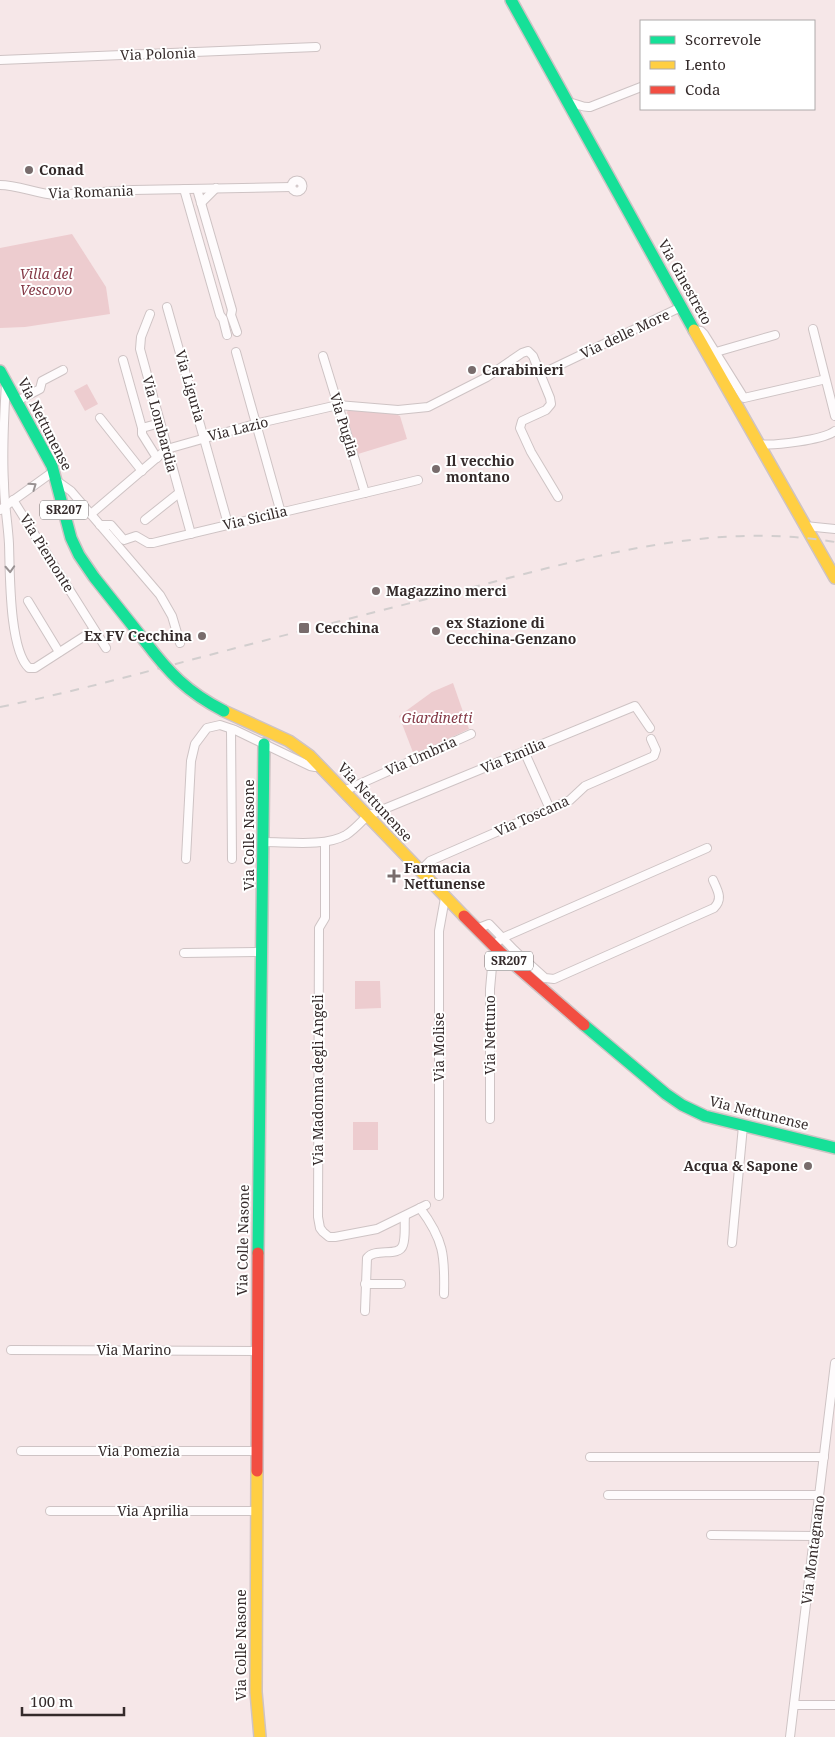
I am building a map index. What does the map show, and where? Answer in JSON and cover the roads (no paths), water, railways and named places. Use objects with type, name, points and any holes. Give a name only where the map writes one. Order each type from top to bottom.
[{"type":"street","name":"Via Ginestreto","points":[[511,0],[694,330],[835,578]]},
{"type":"street","name":"Via Polonia","points":[[0,60],[316,47]]},
{"type":"street","points":[[568,103],[574,102],[582,107],[590,107],[640,87]]},
{"type":"street","name":"Via Romania","points":[[0,185],[9,185],[43,194],[56,195],[184,189],[291,187]]},
{"type":"street","points":[[201,203],[216,188]]},
{"type":"street","points":[[184,189],[227,335]]},
{"type":"street","points":[[197,189],[232,310],[231,315],[236,332]]},
{"type":"street","name":"Via Liguria","points":[[167,307],[228,524]]},
{"type":"street","name":"Via delle More","points":[[541,374],[682,307]]},
{"type":"street","name":"Via Lombardia","points":[[150,314],[140,337],[139,347],[191,534]]},
{"type":"street","points":[[813,329],[835,416]]},
{"type":"street","points":[[694,330],[703,333],[744,398],[822,380]]},
{"type":"street","points":[[716,352],[775,335]]},
{"type":"street","name":"Via Lazio","points":[[91,514],[167,449],[255,424],[338,405],[410,410],[428,407],[441,402],[493,373],[526,351],[532,354],[541,374]]},
{"type":"street","points":[[236,352],[281,512]]},
{"type":"street","name":"Via Puglia","points":[[323,356],[365,493]]},
{"type":"street","points":[[123,360],[142,434],[157,458]]},
{"type":"street","points":[[17,401],[40,389],[42,381],[63,370]]},
{"type":"street","points":[[541,374],[551,400],[550,406],[522,421],[520,428],[531,452],[558,496]]},
{"type":"street","points":[[3,376],[3,508],[7,516],[15,632],[24,662],[29,668],[35,668],[94,630]]},
{"type":"street","name":"Via Nettunense","points":[[3,376],[56,476],[71,538],[79,555],[94,577],[181,685],[198,698],[289,741],[319,764],[445,898],[496,949],[512,956],[609,1047],[670,1096],[700,1114],[835,1148]]},
{"type":"street","points":[[100,418],[142,471]]},
{"type":"street","points":[[142,428],[160,423]]},
{"type":"street","points":[[759,444],[789,443],[835,431]]},
{"type":"street","points":[[56,476],[160,595],[172,616],[180,643]]},
{"type":"street","name":"Via Piemonte","points":[[56,476],[13,500],[106,648]]},
{"type":"street","name":"Via Sicilia","points":[[100,525],[111,525],[124,540],[136,536],[150,543],[418,480]]},
{"type":"street","points":[[145,520],[179,493]]},
{"type":"street","points":[[3,508],[13,500]]},
{"type":"street","points":[[7,516],[20,509]]},
{"type":"street","points":[[805,526],[835,529]]},
{"type":"street","points":[[28,600],[59,652]]},
{"type":"street","name":"Via Emilia","points":[[367,816],[635,706],[650,728]]},
{"type":"street","points":[[186,860],[193,749],[201,734],[208,728],[220,725],[310,766],[315,767],[319,764]]},
{"type":"street","points":[[231,729],[232,859]]},
{"type":"street","name":"Via Umbria","points":[[344,791],[471,734]]},
{"type":"street","name":"Via Toscana","points":[[420,871],[430,861],[572,799],[588,785],[654,756],[656,750],[651,739]]},
{"type":"street","name":"Via Colle Nasone","points":[[260,1737],[256,1681],[256,1511],[264,744]]},
{"type":"street","points":[[524,751],[550,809]]},
{"type":"street","points":[[264,842],[324,842],[348,834],[367,816]]},
{"type":"street","name":"Via Madonna degli Angeli","points":[[324,842],[325,918],[319,928],[318,1222],[325,1234],[335,1237],[372,1230],[423,1207],[442,1248],[445,1267],[444,1294]]},
{"type":"street","points":[[496,949],[502,938],[707,848]]},
{"type":"street","points":[[476,929],[488,924],[502,938],[512,956],[545,978],[554,979],[714,908],[719,903],[720,896],[713,880]]},
{"type":"street","name":"Via Molise","points":[[439,1196],[439,936],[445,898]]},
{"type":"street","name":"Via Nettuno","points":[[490,1120],[490,989],[496,949]]},
{"type":"street","points":[[184,953],[262,952]]},
{"type":"street","points":[[732,1243],[743,1126]]},
{"type":"street","points":[[365,1311],[366,1259],[368,1255],[374,1253],[395,1251],[402,1247],[404,1216]]},
{"type":"street","points":[[366,1284],[401,1284]]},
{"type":"street","name":"Via Marino","points":[[11,1350],[257,1351]]},
{"type":"street","name":"Via Montagnano","points":[[790,1737],[835,1363]]},
{"type":"street","name":"Via Pomezia","points":[[21,1451],[257,1451]]},
{"type":"street","points":[[590,1456],[824,1457]]},
{"type":"street","points":[[608,1495],[819,1495]]},
{"type":"street","name":"Via Aprilia","points":[[50,1511],[256,1511]]},
{"type":"street","points":[[711,1535],[814,1536]]},
{"type":"street","points":[[794,1705],[835,1705]]},
{"type":"railway","points":[[0,707],[109,682],[548,568],[643,547],[690,540],[738,536],[787,537],[835,542]]},
{"type":"place","name":"Conad","points":[[29,170]]},
{"type":"place","name":"Carabinieri","points":[[472,370]]},
{"type":"place","name":"Il vecchio montano","points":[[436,469]]},
{"type":"place","name":"Magazzino merci","points":[[376,591]]},
{"type":"place","name":"Cecchina","points":[[304,628]]},
{"type":"place","name":"ex Stazione di Cecchina-Genzano","points":[[436,631]]},
{"type":"place","name":"Ex FV Cecchina","points":[[202,636]]},
{"type":"place","name":"Farmacia Nettunense","points":[[394,876]]},
{"type":"place","name":"Acqua & Sapone","points":[[808,1166]]},
{"type":"park label","name":"Villa del Vescovo","points":[[46,282]]},
{"type":"park label","name":"Giardinetti","points":[[437,718]]}]
